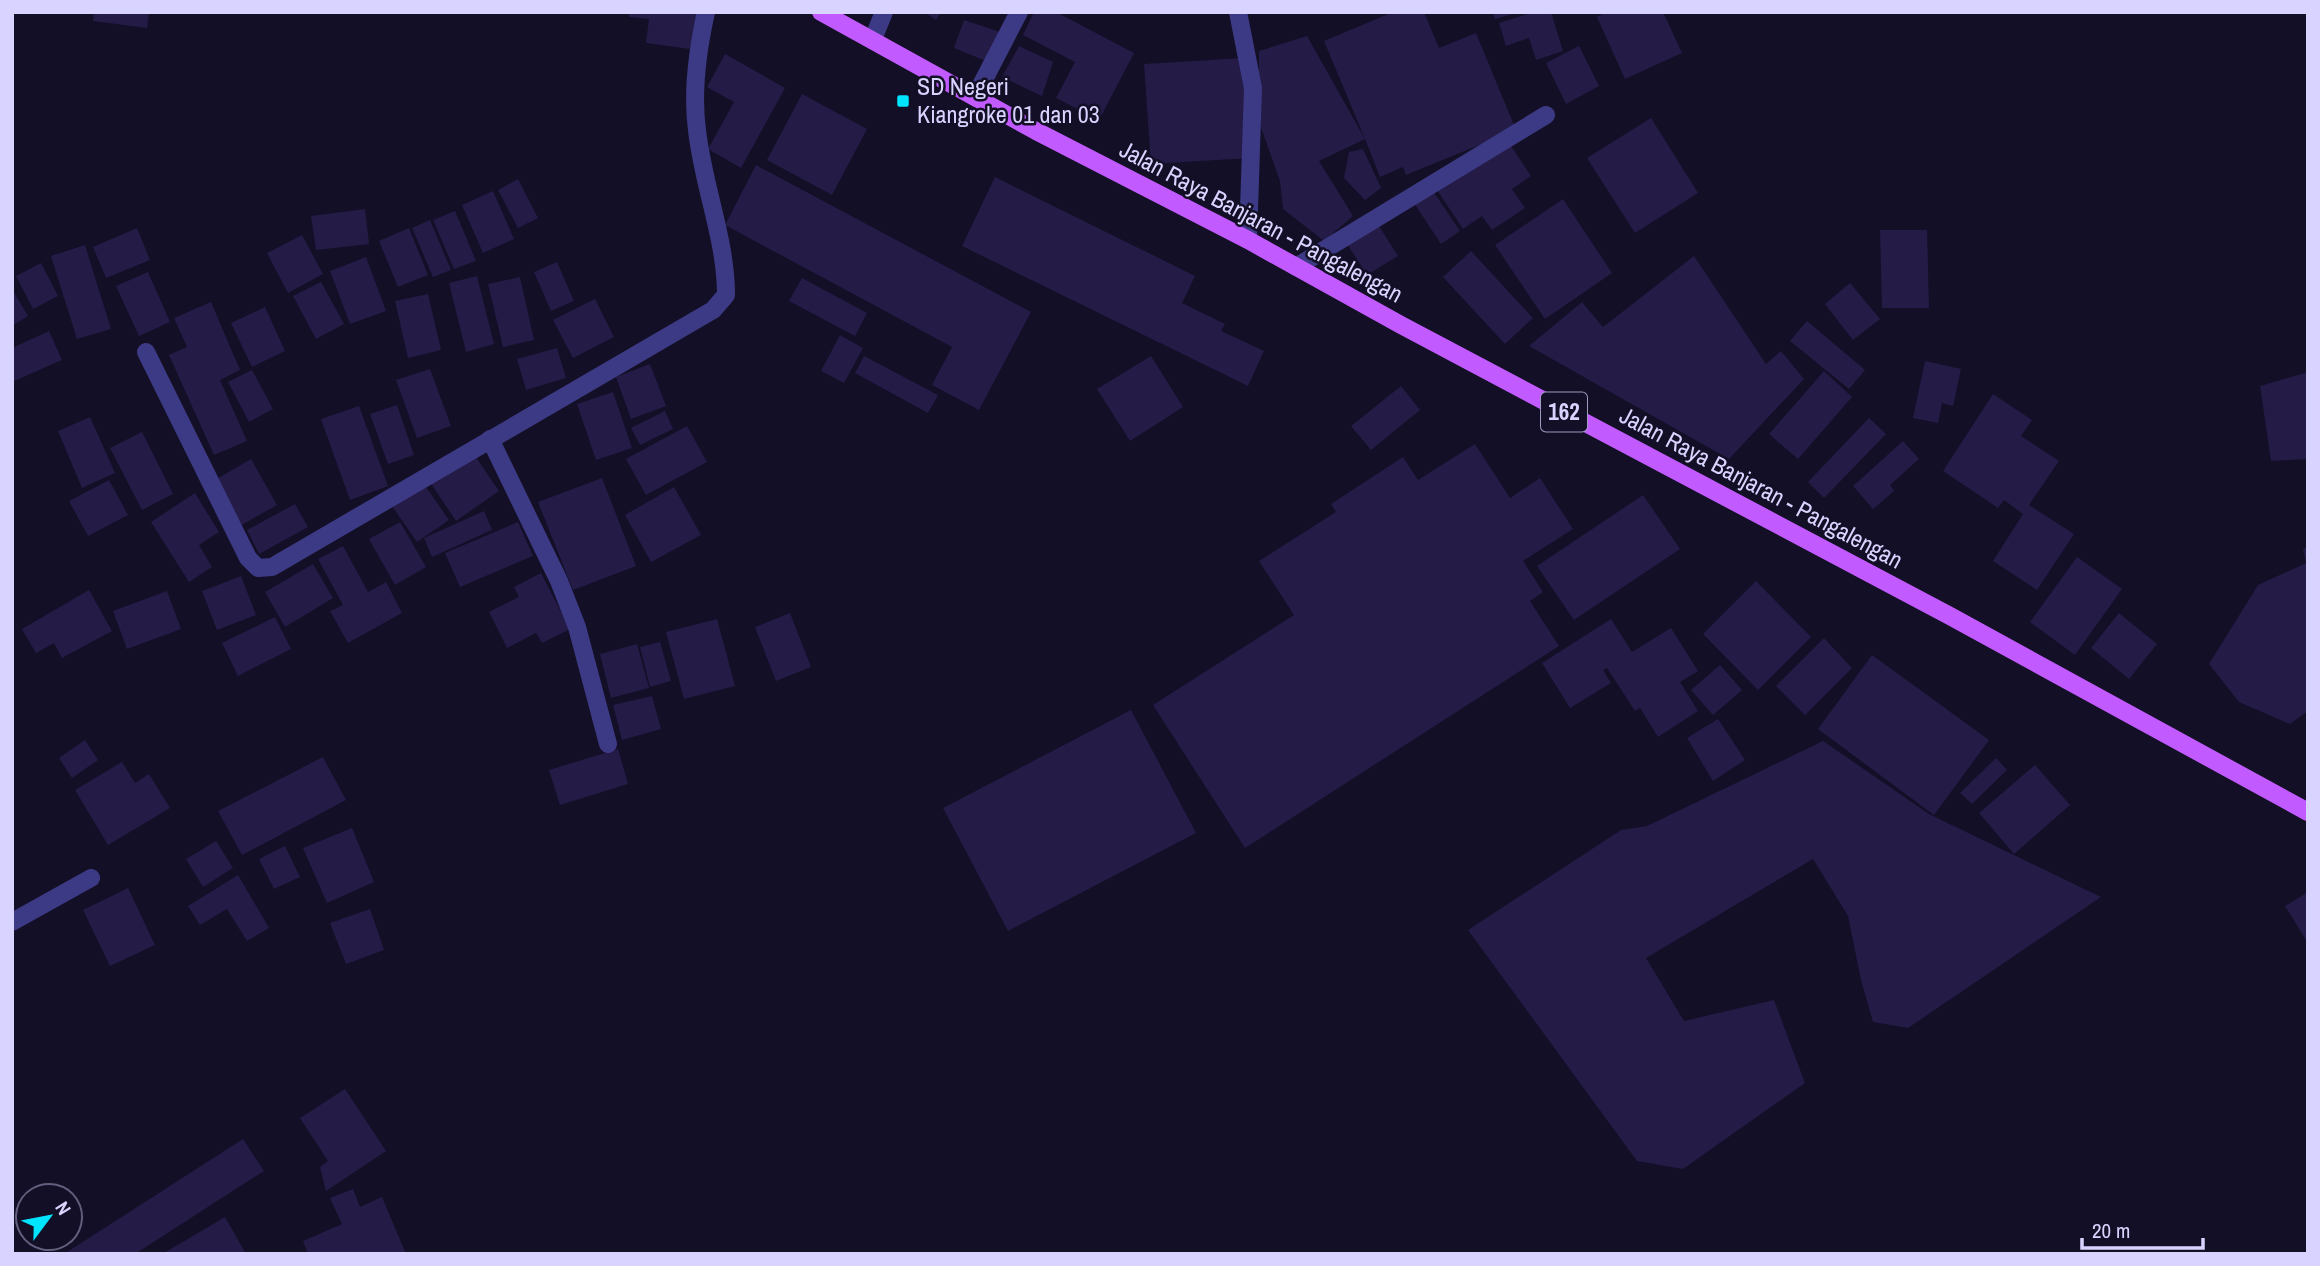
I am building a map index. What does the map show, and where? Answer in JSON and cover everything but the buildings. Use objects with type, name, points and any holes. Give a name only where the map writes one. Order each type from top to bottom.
[{"type":"main road","name":"Jalan Raya Banjaran - Pangalengan","points":[[821,12],[975,97],[1950,616],[2308,812]]},
{"type":"street","points":[[146,352],[248,558],[258,568],[272,567],[713,310],[726,295],[726,269],[696,129],[698,69],[706,12]]},
{"type":"street","points":[[873,39],[884,12]]},
{"type":"street","points":[[975,97],[1019,12]]},
{"type":"street","points":[[1238,12],[1253,88],[1248,240]]},
{"type":"street","points":[[1296,267],[1546,116]]},
{"type":"street","points":[[490,439],[573,615],[608,744]]},
{"type":"street","points":[[12,922],[91,878]]},
{"type":"place","name":"SD Negeri Kiangroke 01 dan 03","points":[[903,101]]}]
